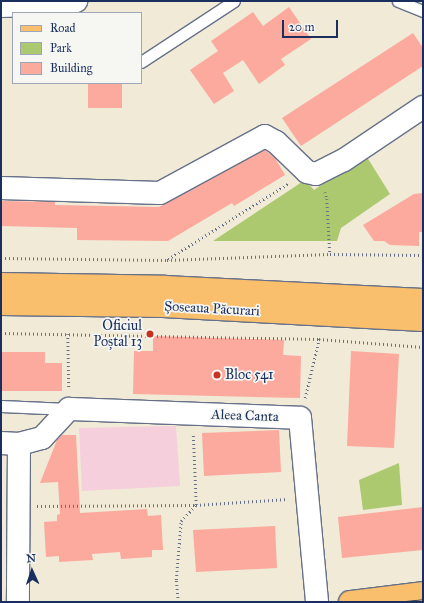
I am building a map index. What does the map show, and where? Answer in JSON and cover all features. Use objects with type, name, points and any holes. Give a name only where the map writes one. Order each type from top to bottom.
[{"type":"main road","name":"Șoseaua Păcurari","points":[[1,284],[165,287],[423,300]]},
{"type":"main road","name":"Șoseaua Păcurari","points":[[1,304],[163,306],[423,320]]},
{"type":"main road","points":[[350,602],[423,593]]},
{"type":"street","points":[[1,6],[69,4],[76,1]]},
{"type":"street","points":[[1,188],[160,193],[265,136],[276,142],[311,173],[344,160],[423,107]]},
{"type":"street","points":[[18,600],[17,507],[10,444],[42,438],[69,409]]},
{"type":"street","name":"Aleea Canta","points":[[69,409],[300,418]]},
{"type":"street","points":[[300,418],[317,602]]},
{"type":"lane","points":[[142,61],[234,1]]},
{"type":"lane","points":[[398,1],[423,11]]},
{"type":"lane","points":[[1,406],[69,409]]},
{"type":"path","points":[[167,260],[311,173],[328,199],[330,254]]},
{"type":"path","points":[[1,258],[167,260],[330,254],[423,255]]},
{"type":"path","points":[[1,333],[319,339],[423,348]]},
{"type":"path","points":[[68,334],[69,409]]},
{"type":"path","points":[[300,418],[319,339]]},
{"type":"path","points":[[178,602],[176,580],[181,521],[196,504],[192,414]]},
{"type":"path","points":[[17,507],[196,504],[307,498]]},
{"type":"shaded area","points":[[176,426],[180,486],[82,491],[79,428]]},
{"type":"green space","points":[[365,154],[390,194],[341,228],[337,241],[213,241],[305,180],[314,190]]},
{"type":"green space","points":[[399,463],[402,505],[363,510],[359,480]]},
{"type":"building","points":[[289,7],[311,39],[281,59],[285,65],[259,84],[243,60],[223,73],[234,91],[214,104],[190,70],[218,51],[211,41],[253,12],[263,26]]},
{"type":"building","points":[[413,33],[423,48],[423,66],[301,146],[282,118]]},
{"type":"building","points":[[88,84],[122,84],[122,108],[88,108]]},
{"type":"building","points":[[265,150],[275,158],[285,175],[234,206],[232,203],[168,241],[77,240],[77,228],[1,226],[1,201],[55,202],[55,205],[159,207]]},
{"type":"building","points":[[423,193],[423,232],[419,232],[419,246],[390,245],[384,241],[374,241],[363,225],[414,194]]},
{"type":"building","name":"Bloc 541","points":[[153,336],[284,340],[283,355],[301,356],[300,398],[133,394],[134,351],[153,351]]},
{"type":"building","points":[[351,351],[399,354],[394,448],[347,446]]},
{"type":"building","points":[[1,352],[45,352],[45,363],[62,363],[62,391],[1,391]]},
{"type":"building","points":[[279,430],[281,472],[204,476],[202,433]]},
{"type":"building","points":[[62,435],[76,435],[80,513],[147,509],[148,516],[161,515],[163,550],[152,550],[152,557],[121,559],[120,552],[92,554],[93,560],[59,562],[59,556],[46,557],[44,522],[57,521],[57,515],[60,514],[58,482],[40,483],[57,440]]},
{"type":"building","points":[[423,507],[423,550],[342,558],[338,517]]},
{"type":"building","points":[[275,526],[277,568],[196,572],[193,530]]},
{"type":"tram line","points":[[396,602],[423,599]]},
{"type":"place","name":"Oficiul Poștal 13","points":[[150,334]]},
{"type":"place","name":"Bloc 541","points":[[217,375]]}]
